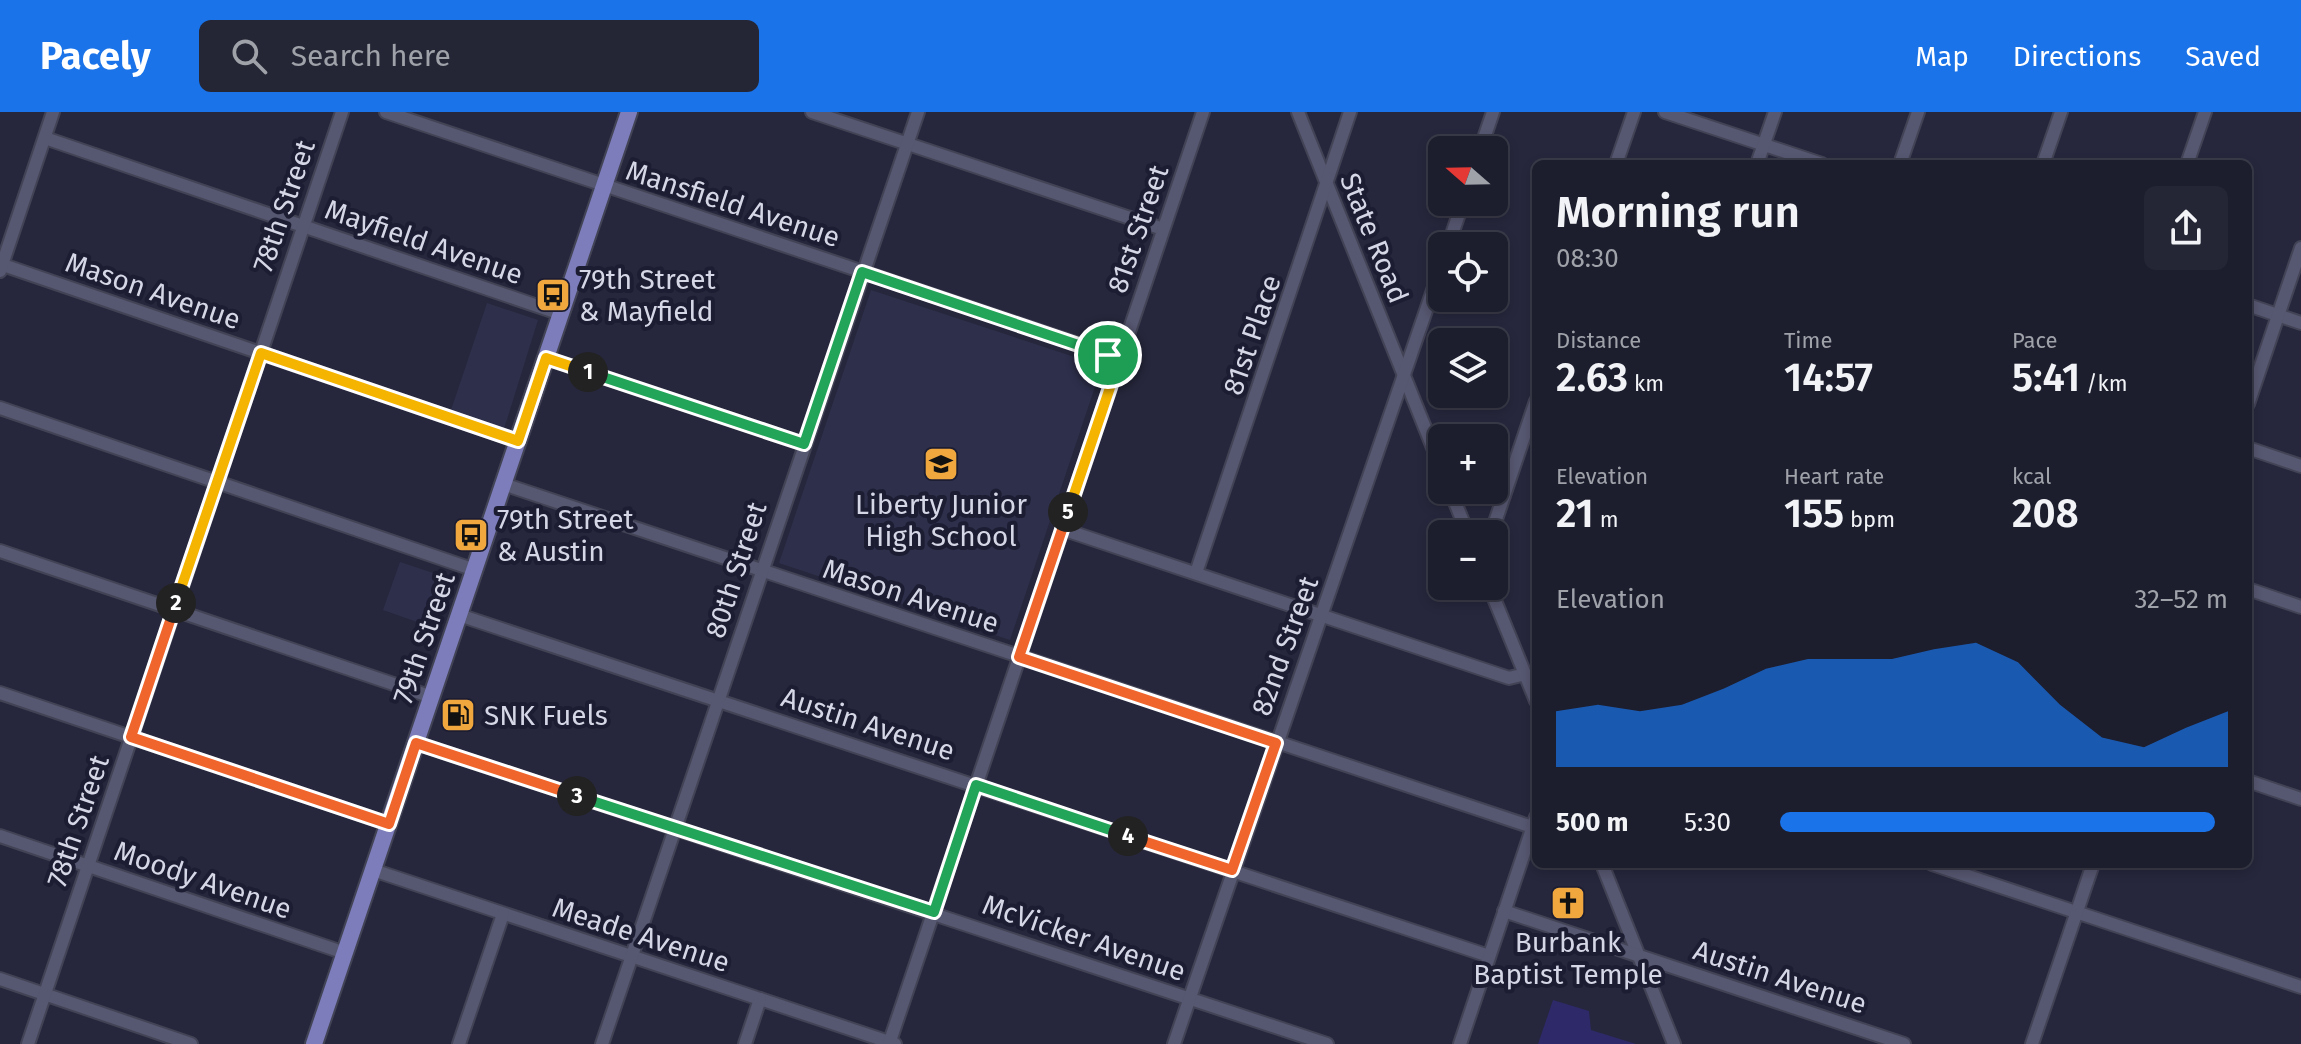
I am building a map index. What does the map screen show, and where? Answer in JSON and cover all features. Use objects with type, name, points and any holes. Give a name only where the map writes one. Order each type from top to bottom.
[{"type":"main road","name":"79th Street","points":[[314,1044],[629,112]]},
{"type":"street","points":[[1,266],[53,112]]},
{"type":"street","name":"78th Street","points":[[28,1044],[342,112]]},
{"type":"street","name":"Mansfield Avenue","points":[[386,112],[1120,358]]},
{"type":"street","points":[[812,112],[1163,229]]},
{"type":"street","name":"80th Street","points":[[602,1044],[918,112]]},
{"type":"street","name":"81st Street","points":[[891,1043],[1203,112]]},
{"type":"street","name":"State Road","points":[[1298,112],[1428,435]]},
{"type":"street","name":"81st Place","points":[[1196,573],[1350,112]]},
{"type":"street","points":[[1485,136],[1493,112]]},
{"type":"street","points":[[1617,160],[1634,112]]},
{"type":"street","points":[[1665,112],[1810,160]]},
{"type":"street","points":[[1758,160],[1775,112]]},
{"type":"street","points":[[1901,160],[1918,112]]},
{"type":"street","points":[[2044,160],[2061,112]]},
{"type":"street","points":[[2188,160],[2205,112]]},
{"type":"street","name":"Mayfield Avenue","points":[[45,138],[561,314]]},
{"type":"street","points":[[2252,392],[2301,248]]},
{"type":"street","name":"Mason Avenue","points":[[1,266],[518,441]]},
{"type":"street","name":"82nd Street","points":[[1174,1044],[1428,305]]},
{"type":"street","points":[[2252,306],[2301,323]]},
{"type":"street","points":[[546,358],[804,444]]},
{"type":"street","points":[[0,408],[475,570]]},
{"type":"street","points":[[1496,520],[1532,413]]},
{"type":"street","points":[[2252,449],[2301,466]]},
{"type":"street","name":"Mason Avenue","points":[[503,484],[1276,743],[1532,821]]},
{"type":"street","points":[[1062,529],[1509,678],[1525,674]]},
{"type":"street","points":[[0,551],[432,697]]},
{"type":"street","points":[[2252,590],[2301,607]]},
{"type":"street","points":[[1495,600],[1532,691]]},
{"type":"street","name":"Austin Avenue","points":[[459,615],[1489,956]]},
{"type":"street","points":[[0,693],[389,824]]},
{"type":"street","name":"McVicker Avenue","points":[[416,743],[1327,1044]]},
{"type":"street","points":[[2252,782],[2301,799]]},
{"type":"street","points":[[1475,1044],[1461,1042],[1532,828]]},
{"type":"street","name":"Moody Avenue","points":[[0,836],[345,953]]},
{"type":"street","points":[[1604,868],[1674,1044]]},
{"type":"street","points":[[1944,868],[2301,987]]},
{"type":"street","points":[[2032,1044],[2092,868]]},
{"type":"street","name":"Meade Avenue","points":[[373,870],[891,1043]]},
{"type":"street","name":"Austin Avenue","points":[[1504,911],[1904,1044]]},
{"type":"street","points":[[459,1044],[503,914]]},
{"type":"street","points":[[0,979],[191,1044]]},
{"type":"street","points":[[745,1044],[760,999]]},
{"type":"shaded area","name":"Liberty Junior High School","points":[[871,290],[1102,366],[1010,640],[779,563]]},
{"type":"shaded area","points":[[487,303],[538,320],[504,429],[451,410]]},
{"type":"shaded area","points":[[400,562],[451,579],[434,628],[383,610]]},
{"type":"shaded area","points":[[1553,1000],[1589,1011],[1591,1030],[1636,1044],[1538,1044]]},
{"type":"place","name":"79th Street & Mayfield","points":[[553,295]]},
{"type":"place","name":"Liberty Junior High School","points":[[941,464]]},
{"type":"place","name":"79th Street & Austin","points":[[471,535]]},
{"type":"place","name":"SNK Fuels","points":[[458,715]]},
{"type":"place","name":"Burbank Baptist Temple","points":[[1568,903]]},
{"type":"route","points":[[862,272],[1108,355],[1120,358],[1019,657],[1276,743],[1232,870],[976,785],[934,912],[416,743],[389,824],[131,737],[261,353],[518,441],[546,358],[804,444],[862,272]]}]
